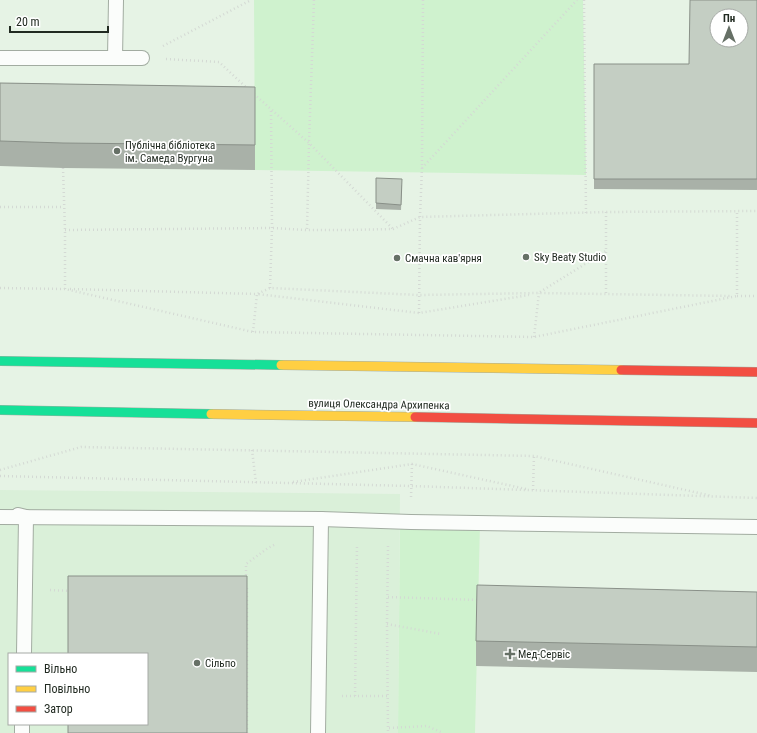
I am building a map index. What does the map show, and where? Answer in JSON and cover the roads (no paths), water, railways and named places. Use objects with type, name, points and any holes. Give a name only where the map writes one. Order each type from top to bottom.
[{"type":"main road","points":[[0,361],[757,372]]},
{"type":"main road","name":"вулиця Олександра Архипенка","points":[[0,410],[757,423]]},
{"type":"lane","points":[[116,0],[116,58]]},
{"type":"lane","points":[[0,58],[142,58]]},
{"type":"lane","points":[[0,511],[26,517]]},
{"type":"lane","points":[[0,517],[320,519],[411,522],[757,527]]},
{"type":"lane","points":[[24,653],[26,517]]},
{"type":"lane","points":[[318,733],[320,519]]},
{"type":"place","name":"Публічна бібліотека ім. Самеда Вургуна","points":[[117,151]]},
{"type":"place","name":"Sky Beaty Studio","points":[[526,257]]},
{"type":"place","name":"Смачна кав'ярня","points":[[397,258]]},
{"type":"place","name":"Мед-Сервіс","points":[[510,654]]},
{"type":"place","name":"Сільпо","points":[[197,663]]}]
